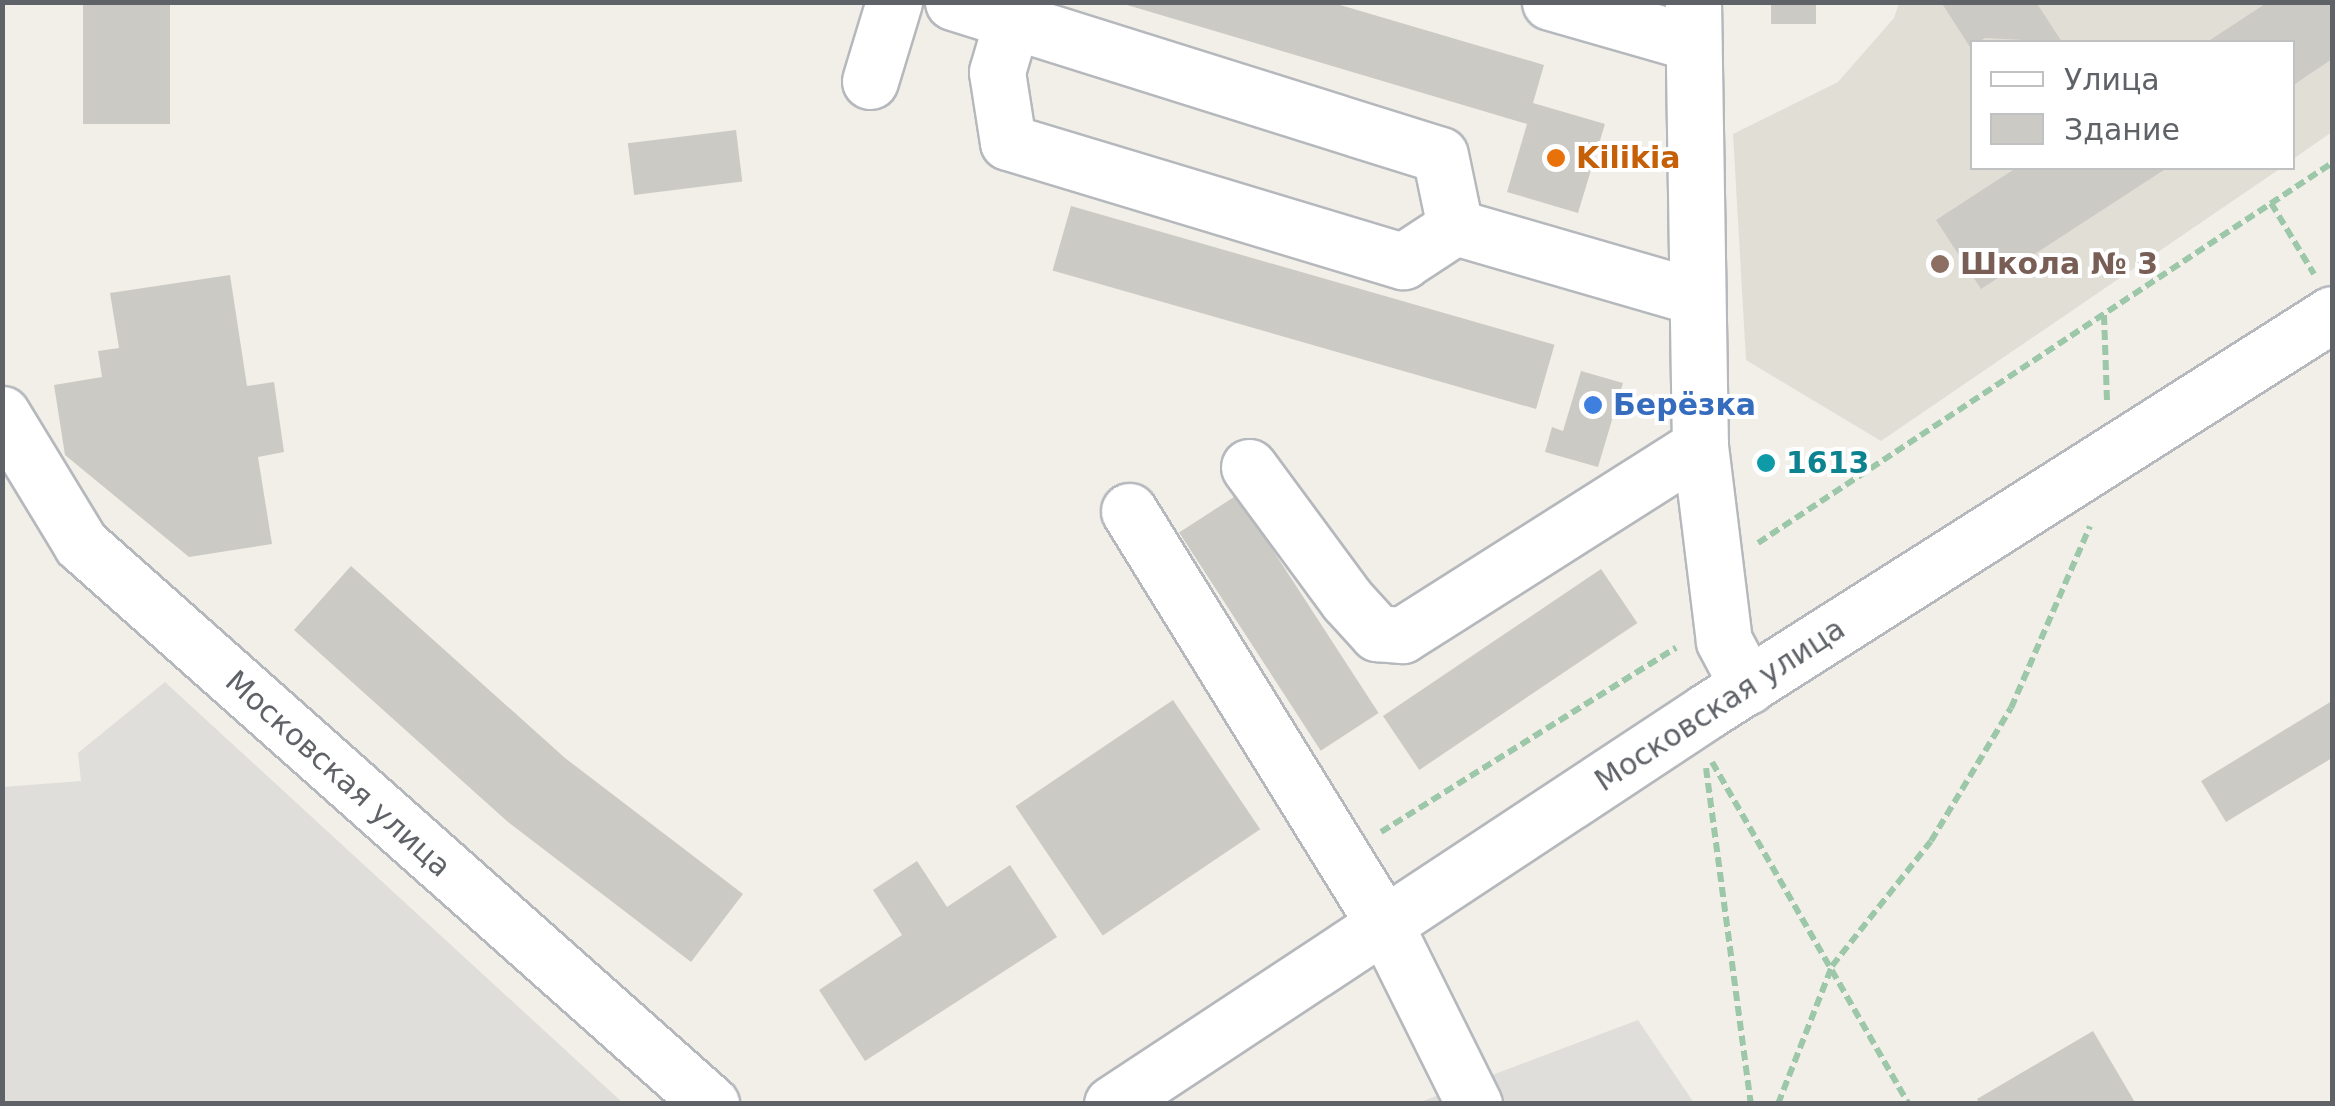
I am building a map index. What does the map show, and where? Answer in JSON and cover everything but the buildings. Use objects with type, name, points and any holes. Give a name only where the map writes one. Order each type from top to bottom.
[{"type":"street","points":[[870,81],[894,2]]},
{"type":"street","points":[[953,2],[1440,154],[1456,227]]},
{"type":"street","points":[[1550,2],[1693,23],[1700,446],[1724,642],[1748,686]]},
{"type":"street","points":[[1012,21],[997,72],[1008,142],[1404,260],[1456,227],[1696,297]]},
{"type":"street","name":"Московская улица","points":[[1112,1104],[1386,927],[2327,301]]},
{"type":"street","name":"Московская улица","points":[[2,414],[81,544],[710,1104]]},
{"type":"street","points":[[1250,467],[1347,600],[1377,633],[1402,635],[1700,446]]},
{"type":"street","points":[[1130,511],[1386,927],[1474,1104]]},
{"type":"path","points":[[1715,571],[2332,163]]},
{"type":"path","points":[[2271,204],[2327,301]]},
{"type":"path","points":[[2104,314],[2108,409]]},
{"type":"path","points":[[1778,1104],[1832,966],[1931,841],[2011,708],[2095,515]]},
{"type":"path","points":[[1342,856],[1680,644]]},
{"type":"path","points":[[1752,1104],[1704,748],[1909,1104]]},
{"type":"shaded area","name":"Школа № 3","points":[[1899,3],[2332,3],[2332,132],[2295,158],[2295,40],[1970,40],[1970,170],[2278,170],[1881,441],[1746,360],[1733,134],[1838,82],[1894,18]]},
{"type":"shaded area","points":[[165,682],[623,1103],[3,1103],[3,787],[81,781],[78,753]]},
{"type":"shaded area","points":[[1638,1020],[1694,1103],[1415,1104]]},
{"type":"place","name":"Kilikia","points":[[1556,158]]},
{"type":"place","name":"Школа № 3","points":[[1940,264]]},
{"type":"place","name":"Берёзка","points":[[1593,405]]},
{"type":"place","name":"1613","points":[[1766,463]]}]
